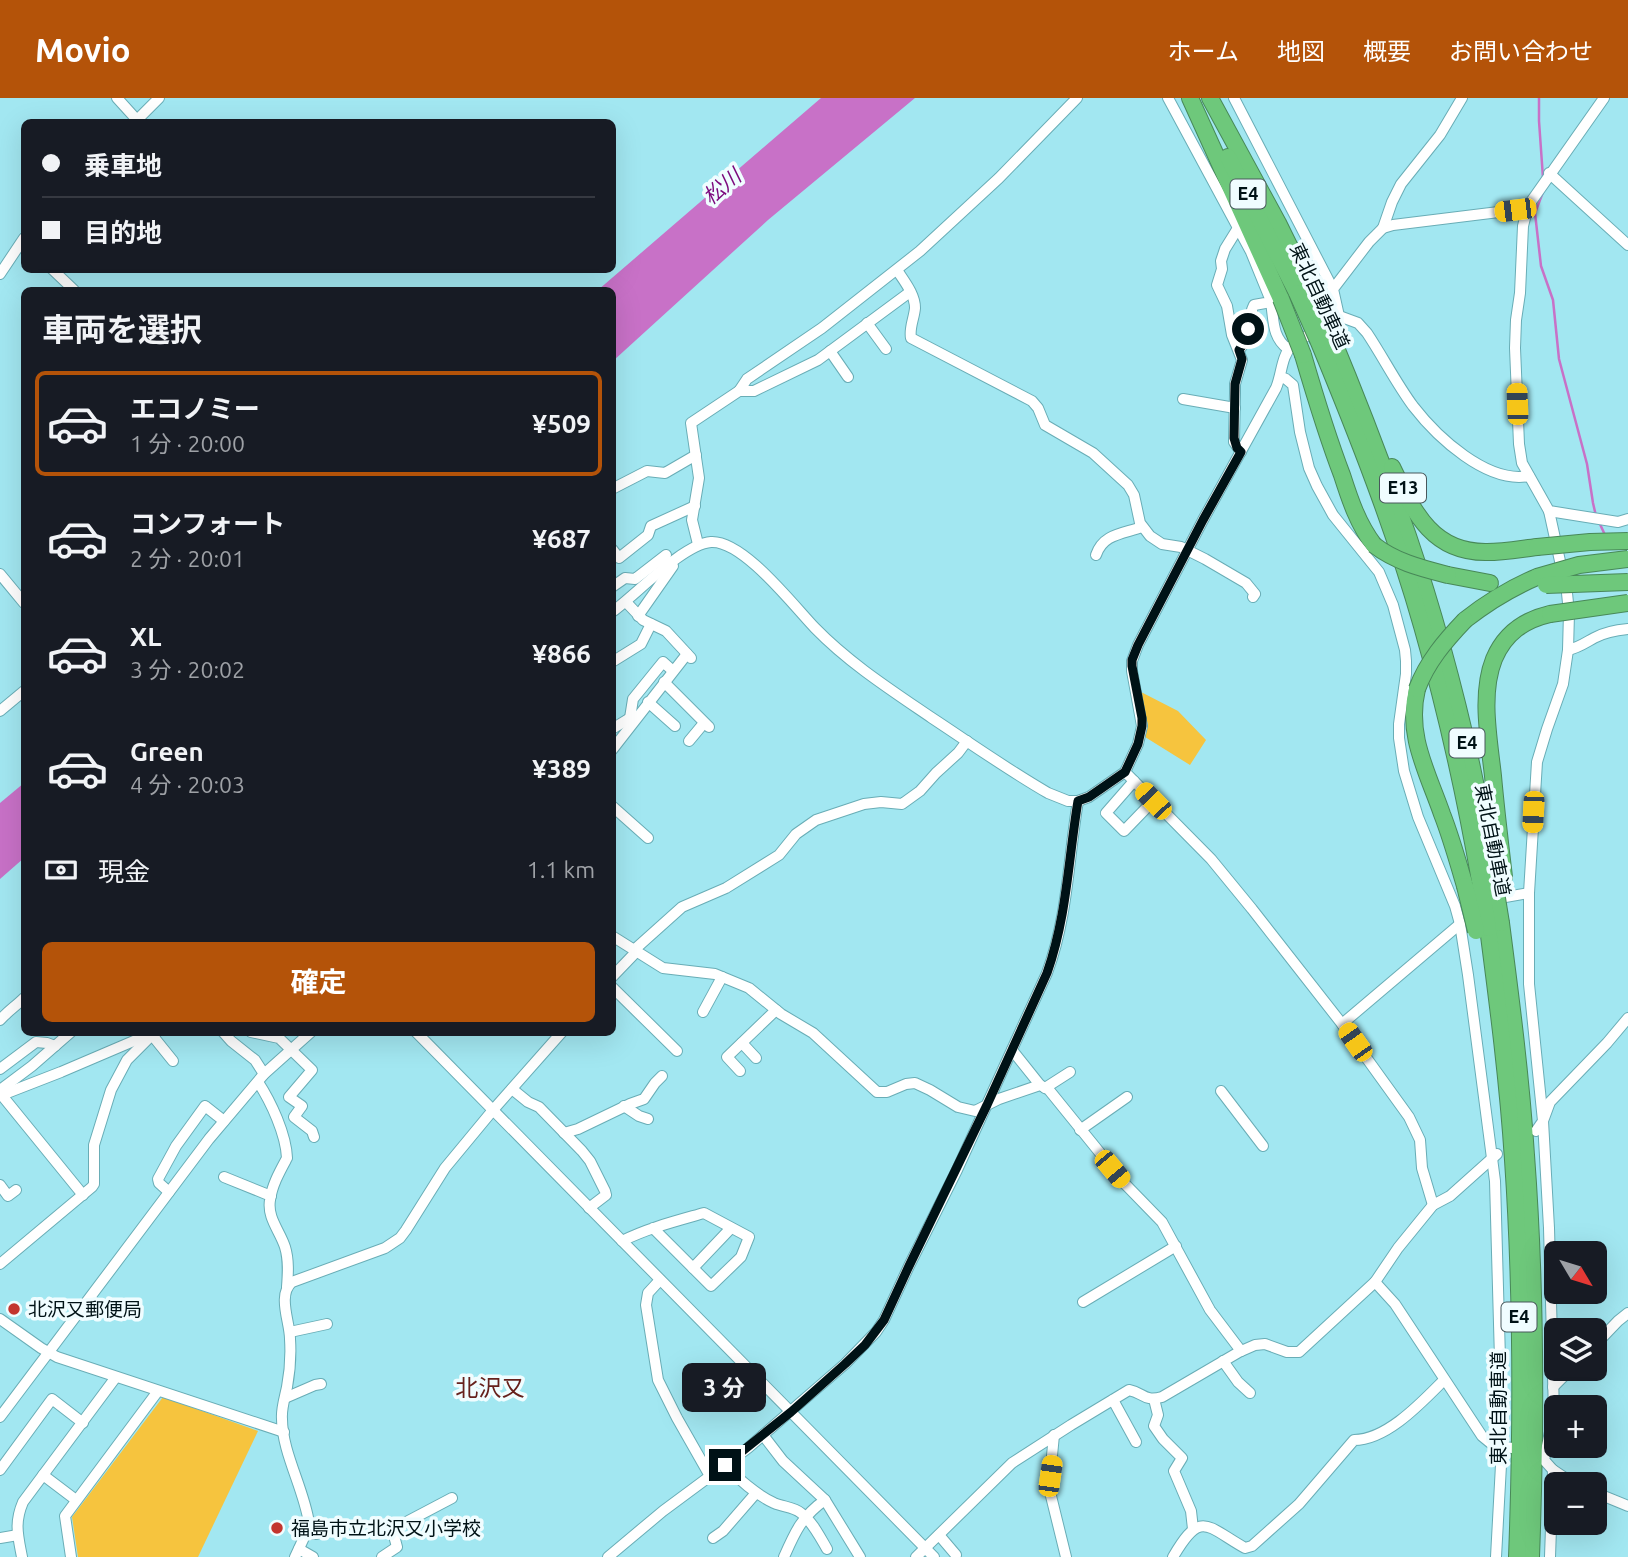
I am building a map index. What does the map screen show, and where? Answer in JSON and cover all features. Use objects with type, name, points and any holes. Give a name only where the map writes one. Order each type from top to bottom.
[{"type":"highway","name":"東北自動車道","points":[[1192,98],[1303,289]]},
{"type":"highway","name":"E13","points":[[1192,98],[1276,301],[1358,520],[1374,545],[1405,563],[1490,583]]},
{"type":"highway","name":"東北自動車道","points":[[1210,98],[1266,199],[1303,289],[1327,338],[1422,624],[1486,882],[1522,1069],[1533,1292],[1531,1557]]},
{"type":"highway","name":"E13","points":[[1327,338],[1410,503],[1425,526],[1441,540],[1469,551],[1488,552],[1628,541]]},
{"type":"highway","points":[[1486,882],[1446,824],[1415,740],[1413,715],[1417,689],[1426,668],[1465,620],[1505,592],[1541,582],[1579,565],[1628,559]]},
{"type":"highway","points":[[1541,582],[1628,582]]},
{"type":"highway","points":[[1494,926],[1486,882],[1490,744],[1488,712],[1493,661],[1506,638],[1529,620],[1550,614],[1628,603]]},
{"type":"highway","name":"東北自動車道","points":[[1494,926],[1513,1159],[1518,1291],[1520,1436],[1517,1557]]},
{"type":"street","points":[[117,98],[134,119]]},
{"type":"street","points":[[138,119],[159,98]]},
{"type":"street","points":[[698,544],[692,520],[699,478],[691,423],[739,391],[747,379],[822,328],[897,270],[999,178],[1077,98]]},
{"type":"street","points":[[1168,98],[1276,301],[1254,305],[1247,339],[1239,350]]},
{"type":"street","points":[[1234,98],[1333,289],[1339,316]]},
{"type":"street","points":[[1333,289],[1383,228],[1401,184],[1440,135],[1462,98]]},
{"type":"street","points":[[1556,1472],[1541,1460],[1554,1413],[1548,1200],[1539,1126],[1529,984],[1529,893],[1538,762],[1546,729],[1563,684],[1568,650],[1569,613],[1549,511],[1522,463],[1515,348],[1523,226],[1528,206],[1604,98]]},
{"type":"street","points":[[1546,179],[1628,245]]},
{"type":"street","points":[[1383,228],[1528,206]]},
{"type":"street","points":[[1238,228],[1225,250],[1217,285],[1227,306],[1232,335],[1242,359],[1235,384],[1234,442],[1241,452]]},
{"type":"street","points":[[0,274],[21,244]]},
{"type":"street","points":[[897,270],[915,305],[911,338],[1036,404],[1045,425],[1093,453],[1128,485],[1134,495],[1142,527],[1156,541],[1188,550],[1246,583],[1255,594],[1253,597]]},
{"type":"street","points":[[56,273],[71,287]]},
{"type":"street","points":[[739,391],[754,391],[818,360],[910,292]]},
{"type":"street","points":[[1339,316],[1359,323],[1413,406],[1424,420],[1459,452],[1494,473],[1511,477],[1529,476]]},
{"type":"street","points":[[616,584],[625,578],[635,579],[698,544],[719,542],[738,551],[757,566],[835,649],[873,678],[1048,793],[1068,801],[1089,797],[1125,772],[1138,744],[1142,726],[1132,660],[1276,388],[1284,360],[1295,352],[1292,345],[1339,316]]},
{"type":"street","points":[[867,323],[886,349]]},
{"type":"street","points":[[830,351],[848,377]]},
{"type":"street","points":[[1281,377],[1293,385],[1300,432],[1309,468],[1317,486],[1333,515],[1379,572],[1393,605],[1406,661],[1399,724],[1404,771],[1418,817],[1460,924],[1495,1155],[1501,1465],[1496,1557]]},
{"type":"street","points":[[1183,399],[1235,408]]},
{"type":"street","points":[[616,487],[647,471],[665,473],[696,455]]},
{"type":"street","points":[[616,554],[619,558],[648,535],[651,526],[695,506]]},
{"type":"street","points":[[1549,511],[1618,522],[1628,519]]},
{"type":"street","points":[[1096,555],[1106,539],[1142,527]]},
{"type":"street","points":[[616,609],[670,558]]},
{"type":"street","points":[[638,616],[673,567],[670,558]]},
{"type":"street","points":[[0,574],[21,599]]},
{"type":"street","points":[[616,744],[634,717],[689,656],[666,631],[643,620],[626,602]]},
{"type":"street","points":[[616,660],[641,644],[651,624]]},
{"type":"street","points":[[1568,650],[1578,648],[1610,631],[1628,629]]},
{"type":"street","points":[[634,717],[632,699],[663,662],[673,671]]},
{"type":"street","points":[[664,682],[707,725],[689,741]]},
{"type":"street","points":[[0,712],[21,694]]},
{"type":"street","points":[[649,702],[675,726]]},
{"type":"street","points":[[616,727],[634,717]]},
{"type":"street","points":[[616,972],[682,907],[726,888],[779,855],[796,834],[816,820],[864,804],[902,804],[920,792],[967,741]]},
{"type":"street","points":[[1125,772],[1211,859],[1342,1024],[1409,1117],[1420,1140],[1422,1168],[1433,1205]]},
{"type":"street","points":[[1134,781],[1105,813],[1124,831],[1153,801]]},
{"type":"street","points":[[608,1557],[791,1412],[865,1345],[884,1320],[1047,973],[1063,914],[1078,801]]},
{"type":"street","points":[[616,810],[648,838]]},
{"type":"street","points":[[1455,906],[1529,893]]},
{"type":"street","points":[[1342,1024],[1460,924]]},
{"type":"street","points":[[616,939],[663,968],[708,973],[748,988],[776,1010],[813,1033],[877,1093],[915,1083],[958,1107],[975,1111],[1043,1086],[1070,1072]]},
{"type":"street","points":[[703,1012],[722,977]]},
{"type":"street","points":[[616,991],[677,1051]]},
{"type":"street","points":[[0,1020],[11,1007],[21,1001]]},
{"type":"street","points":[[740,1071],[727,1057],[776,1010]]},
{"type":"street","points":[[1539,1126],[1550,1102],[1628,1018]]},
{"type":"street","points":[[0,1069],[46,1036]]},
{"type":"street","points":[[0,1091],[66,1036]]},
{"type":"street","points":[[0,1091],[7,1093],[148,1036]]},
{"type":"street","points":[[0,1264],[94,1184],[94,1145],[111,1090],[127,1060],[152,1036]]},
{"type":"street","points":[[154,1036],[173,1061]]},
{"type":"street","points":[[227,1036],[255,1060],[282,1130],[287,1154],[271,1196],[270,1214],[284,1245],[288,1270],[285,1297],[290,1355],[281,1418],[286,1446],[308,1516],[308,1529],[297,1553],[313,1557]]},
{"type":"street","points":[[273,1036],[279,1038],[313,1070],[289,1097],[302,1106],[294,1117],[312,1131],[314,1137]]},
{"type":"street","points":[[279,1038],[283,1036]]},
{"type":"street","points":[[0,1417],[224,1121],[261,1078],[307,1036]]},
{"type":"street","points":[[420,1036],[934,1557]]},
{"type":"street","points":[[287,1287],[292,1282],[386,1248],[400,1238],[444,1168],[558,1036]]},
{"type":"street","points":[[39,1042],[55,1046]]},
{"type":"street","points":[[742,1043],[756,1058]]},
{"type":"street","points":[[1012,1050],[1058,1100],[1126,1185],[1163,1222],[1210,1310],[1241,1351]]},
{"type":"street","points":[[564,1133],[644,1099],[662,1076]]},
{"type":"street","points":[[512,1089],[527,1102],[539,1107],[590,1161],[606,1195],[589,1208]]},
{"type":"street","points":[[0,1091],[83,1195]]},
{"type":"street","points":[[1221,1091],[1263,1146]]},
{"type":"street","points":[[1080,1130],[1127,1097]]},
{"type":"street","points":[[169,1192],[158,1179],[176,1146],[205,1106],[224,1121]]},
{"type":"street","points":[[624,1106],[648,1119]]},
{"type":"street","points":[[916,1557],[1012,1463],[1129,1390],[1154,1399],[1162,1397],[1255,1345],[1265,1344],[1287,1352],[1299,1352],[1375,1282],[1433,1205],[1450,1196],[1495,1155]]},
{"type":"street","points":[[224,1177],[271,1196]]},
{"type":"street","points":[[0,1185],[8,1196],[16,1190]]},
{"type":"street","points":[[622,1241],[653,1228],[704,1213],[749,1237],[741,1257],[711,1286],[653,1228]]},
{"type":"street","points":[[693,1268],[731,1228]]},
{"type":"street","points":[[1083,1302],[1176,1246]]},
{"type":"street","points":[[288,1270],[298,1261]]},
{"type":"street","points":[[660,1280],[648,1293],[646,1306],[658,1380],[710,1476]]},
{"type":"street","points":[[1375,1282],[1395,1304],[1482,1436],[1493,1445],[1512,1448]]},
{"type":"street","points":[[1607,1332],[1628,1313]]},
{"type":"street","points":[[0,1319],[57,1357],[284,1432]]},
{"type":"street","points":[[290,1332],[327,1324]]},
{"type":"street","points":[[1223,1361],[1238,1382],[1251,1394]]},
{"type":"street","points":[[23,1557],[16,1525],[23,1502],[116,1377]]},
{"type":"street","points":[[1173,1557],[1193,1529],[1207,1526],[1245,1548],[1252,1546],[1299,1504],[1354,1440],[1363,1440],[1377,1434],[1406,1417],[1444,1380]]},
{"type":"street","points":[[1553,1387],[1559,1381]]},
{"type":"street","points":[[285,1398],[321,1384]]},
{"type":"street","points":[[71,1557],[65,1516],[159,1391]]},
{"type":"street","points":[[0,1470],[52,1399],[83,1423]]},
{"type":"street","points":[[1154,1399],[1158,1415],[1154,1426],[1182,1458],[1174,1471],[1191,1511],[1193,1529]]},
{"type":"street","points":[[1113,1400],[1136,1442]]},
{"type":"street","points":[[763,1435],[783,1461],[825,1500],[860,1557]]},
{"type":"street","points":[[1054,1435],[1051,1496],[1066,1557]]},
{"type":"street","points":[[725,1465],[756,1493],[778,1505],[798,1510],[807,1518],[827,1549]]},
{"type":"street","points":[[1550,1557],[1553,1470]]},
{"type":"street","points":[[43,1475],[76,1500]]},
{"type":"street","points":[[713,1538],[723,1531],[756,1493]]},
{"type":"street","points":[[1607,1497],[1628,1506]]},
{"type":"street","points":[[382,1557],[397,1547],[393,1532],[395,1528],[452,1498]]},
{"type":"street","points":[[785,1557],[800,1523],[825,1500]]},
{"type":"street","points":[[306,1534],[316,1534],[343,1525]]},
{"type":"street","points":[[0,1538],[18,1535]]},
{"type":"street","points":[[939,1535],[956,1555]]},
{"type":"shaded area","points":[[1141,692],[1178,711],[1206,740],[1190,765],[1145,737],[1148,726]]},
{"type":"shaded area","points":[[163,1397],[258,1431],[198,1557],[78,1557],[72,1517]]},
{"type":"water","name":"松川","points":[[821,98],[915,98],[768,220],[616,358],[616,287],[601,287]]},
{"type":"water","points":[[21,786],[21,861],[0,879],[0,803]]},
{"type":"waterway","points":[[1539,98],[1543,178]]},
{"type":"waterway","points":[[1543,192],[1535,213],[1541,266],[1553,300],[1559,359],[1587,464],[1596,516]]},
{"type":"waterway","points":[[1599,522],[1605,535]]},
{"type":"place","name":"北沢又郵便局","points":[[14,1309]]},
{"type":"place","name":"福島市立北沢又小学校","points":[[277,1528]]},
{"type":"district","name":"北沢又","points":[[490,1388]]},
{"type":"route","points":[[725,1465],[791,1412],[876,1332],[894,1300],[987,1105],[1054,952],[1063,914],[1078,801],[1089,797],[1125,772],[1141,736],[1142,718],[1132,660],[1241,452],[1234,442],[1235,384],[1242,359],[1239,350],[1247,339],[1248,329]]}]
